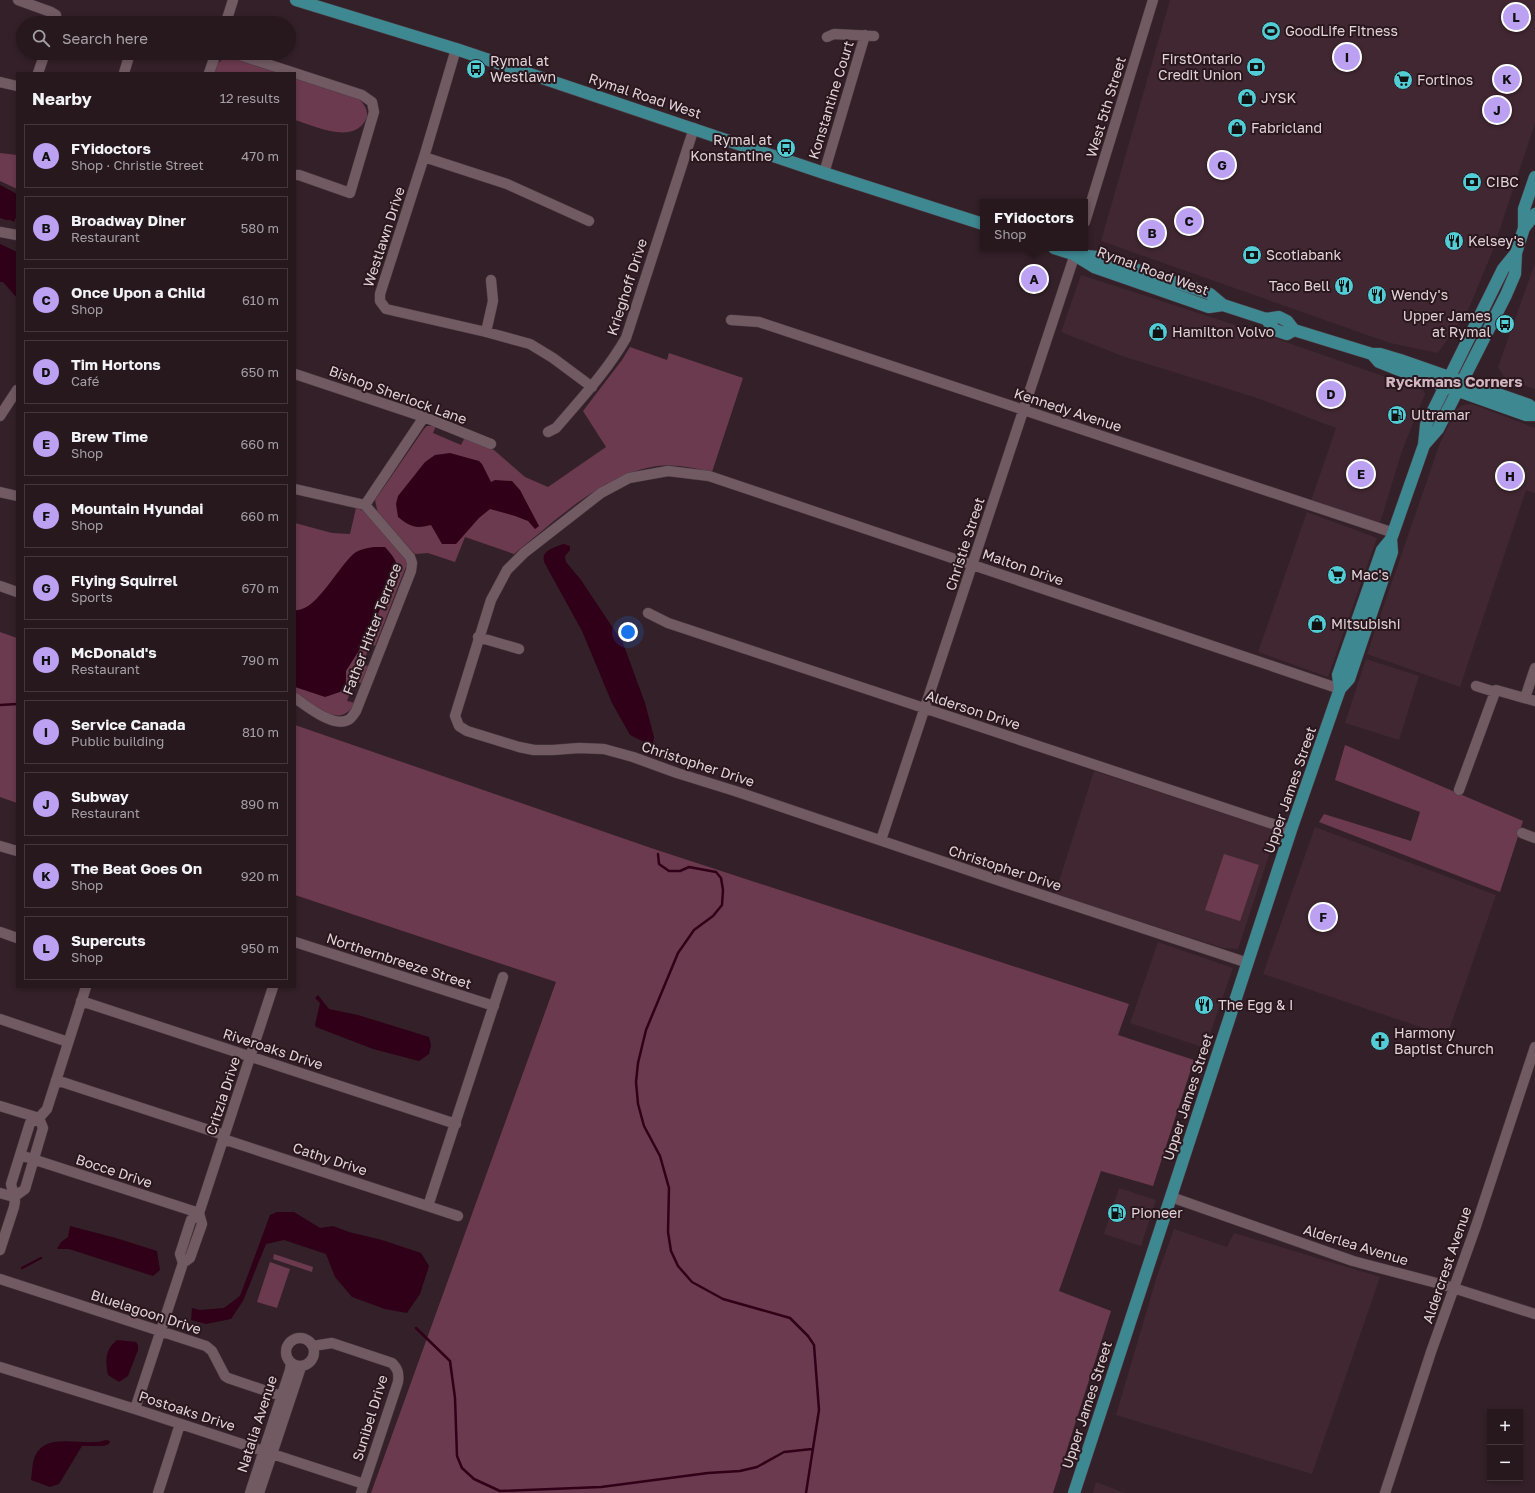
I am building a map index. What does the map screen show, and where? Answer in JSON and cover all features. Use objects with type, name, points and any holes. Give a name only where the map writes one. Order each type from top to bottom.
[{"type":"main road","name":"Rymal Road West","points":[[296,0],[456,49],[824,173],[980,223]]},
{"type":"main road","name":"Upper James Street","points":[[1074,1493],[1291,830],[1340,689],[1349,679],[1392,552],[1392,536],[1424,445],[1426,425],[1453,384],[1502,302],[1515,274],[1516,253],[1524,228],[1524,209],[1535,177]]},
{"type":"main road","name":"Upper James Street","points":[[1524,228],[1535,214]]},
{"type":"main road","name":"Rymal Road West","points":[[1076,252],[1094,267],[1208,307],[1223,305],[1266,319],[1279,317],[1287,321],[1294,330],[1372,354],[1379,362],[1453,384]]},
{"type":"main road","points":[[1453,384],[1528,405],[1535,410]]},
{"type":"main road","points":[[1453,384],[1526,415],[1535,415]]},
{"type":"street","points":[[18,0],[51,12],[56,16]]},
{"type":"street","points":[[227,16],[233,0]]},
{"type":"street","name":"West 5th Street","points":[[1088,212],[1153,0]]},
{"type":"street","name":"Konstantine Court","points":[[824,173],[869,36],[834,34],[827,37]]},
{"type":"street","name":"Westlawn Drive","points":[[456,49],[424,158],[380,294],[380,302],[386,308],[530,344],[553,358],[592,388]]},
{"type":"street","points":[[38,72],[43,60]]},
{"type":"street","points":[[124,72],[128,60]]},
{"type":"street","points":[[209,72],[214,60]]},
{"type":"street","points":[[254,60],[291,72]]},
{"type":"street","points":[[296,74],[362,95],[372,102],[374,112],[350,193],[296,175]]},
{"type":"street","points":[[0,82],[16,86]]},
{"type":"street","name":"Krieghoff Drive","points":[[548,432],[556,428],[592,388],[616,356],[626,338],[694,128]]},
{"type":"street","points":[[424,158],[507,184],[590,221]]},
{"type":"street","points":[[0,232],[16,235]]},
{"type":"street","name":"Christie Street","points":[[880,840],[973,565],[1076,252]]},
{"type":"street","points":[[486,332],[493,301],[492,280]]},
{"type":"street","name":"Kennedy Avenue","points":[[732,320],[759,322],[1024,410],[1392,536]]},
{"type":"street","name":"Bishop Sherlock Lane","points":[[296,374],[424,417],[491,444]]},
{"type":"street","points":[[0,416],[16,392]]},
{"type":"street","points":[[296,489],[365,505],[424,417]]},
{"type":"street","name":"Malton Drive","points":[[649,474],[668,471],[709,476],[1340,689]]},
{"type":"street","name":"Christopher Drive","points":[[649,474],[628,478],[601,493],[524,552],[507,570],[491,600],[478,637],[455,716],[459,726],[467,731],[534,750],[579,748],[604,749],[633,757],[1248,963]]},
{"type":"street","points":[[0,492],[16,496]]},
{"type":"street","name":"Father Hitter Terrace","points":[[296,699],[329,720],[340,722],[349,720],[356,711],[411,571],[412,563],[410,558],[365,505]]},
{"type":"street","points":[[0,586],[16,592]]},
{"type":"street","name":"Alderson Drive","points":[[648,613],[668,623],[1291,830]]},
{"type":"street","points":[[478,637],[519,650]]},
{"type":"street","points":[[1476,686],[1494,692],[1496,690],[1530,700],[1535,668]]},
{"type":"street","points":[[1459,790],[1494,692]]},
{"type":"street","points":[[1522,833],[1535,838]]},
{"type":"street","points":[[0,846],[16,851]]},
{"type":"street","points":[[0,932],[16,938]]},
{"type":"street","name":"Northernbreeze Street","points":[[296,942],[494,1006]]},
{"type":"street","points":[[428,1206],[503,977]]},
{"type":"street","points":[[0,1250],[14,1207],[14,1197],[11,1184],[30,1123],[40,1118],[47,1108],[86,988]]},
{"type":"street","name":"Critzia Drive","points":[[135,1409],[183,1263],[180,1254],[191,1220],[199,1213],[273,988]]},
{"type":"street","name":"Riveroaks Drive","points":[[81,1001],[456,1124]]},
{"type":"street","points":[[0,1019],[68,1042]]},
{"type":"street","name":"Aldercrest Avenue","points":[[1385,1493],[1535,1047]]},
{"type":"street","name":"Cathy Drive","points":[[56,1080],[458,1216]]},
{"type":"street","points":[[0,1106],[40,1118]]},
{"type":"street","points":[[14,1197],[25,1189],[43,1128],[40,1118]]},
{"type":"street","name":"Bocce Drive","points":[[20,1155],[199,1213]]},
{"type":"street","points":[[0,1193],[14,1197]]},
{"type":"street","name":"Alderlea Avenue","points":[[1171,1197],[1353,1261],[1454,1289],[1535,1314]]},
{"type":"street","name":"Bluelagoon Drive","points":[[0,1279],[209,1348],[225,1376],[228,1378],[286,1398]]},
{"type":"street","points":[[302,1338],[307,1339],[313,1346],[313,1359],[310,1363],[301,1367],[291,1363],[288,1360],[286,1351],[287,1346],[293,1340],[302,1338]]},
{"type":"street","name":"Sunibel Drive","points":[[313,1346],[332,1343],[392,1363],[397,1368],[399,1376],[398,1382],[363,1489]]},
{"type":"street","name":"Natalia Avenue","points":[[286,1398],[291,1363]]},
{"type":"street","name":"Postoaks Drive","points":[[0,1367],[267,1452],[363,1489]]},
{"type":"street","name":"Natalia Avenue","points":[[250,1493],[267,1452],[286,1398],[301,1367]]},
{"type":"street","points":[[158,1493],[180,1424]]},
{"type":"street","name":"Natalia Avenue","points":[[259,1493],[267,1452]]},
{"type":"shaded area","points":[[1170,0],[1535,0],[1535,123],[1493,250],[1469,308],[1438,353],[1390,343],[1101,241]]},
{"type":"shaded area","points":[[222,60],[237,60],[276,72],[214,72],[217,64]]},
{"type":"shaded area","points":[[296,78],[359,99],[366,109],[367,115],[365,121],[359,128],[342,132],[322,129],[296,120]]},
{"type":"shaded area","points":[[0,153],[16,155],[16,189],[0,181]]},
{"type":"shaded area","points":[[0,185],[16,193],[16,217],[14,222],[0,218]]},
{"type":"shaded area","points":[[0,244],[16,252],[16,297],[3,282],[0,282]]},
{"type":"shaded area","points":[[1535,263],[1535,389],[1506,380],[1498,367]]},
{"type":"shaded area","points":[[1081,275],[1254,331],[1423,390],[1425,394],[1402,451],[1380,523],[1311,501],[1336,428],[1257,398],[1122,356],[1061,332]]},
{"type":"shaded area","points":[[630,347],[667,360],[669,353],[743,378],[712,472],[682,466],[660,466],[633,472],[596,490],[562,515],[514,554],[465,537],[455,562],[428,553],[415,554],[378,514],[375,500],[427,426],[436,426],[433,433],[461,445],[465,437],[494,450],[525,477],[548,487],[606,447],[583,411],[622,360]]},
{"type":"shaded area","points":[[1472,404],[1535,428],[1535,493],[1526,490],[1460,687],[1367,654],[1440,443],[1456,410],[1462,405]]},
{"type":"shaded area","points":[[450,453],[479,461],[491,482],[495,480],[512,481],[520,490],[539,526],[535,529],[528,521],[490,509],[479,518],[456,544],[442,544],[431,525],[417,527],[406,523],[398,517],[396,504],[398,496],[425,462],[435,455]]},
{"type":"shaded area","points":[[356,508],[364,511],[405,555],[407,564],[375,646],[370,644],[363,664],[368,666],[361,683],[354,681],[347,701],[355,703],[346,713],[334,715],[320,710],[296,694],[296,523],[332,533],[350,534]]},
{"type":"shaded area","points":[[1307,512],[1377,538],[1328,677],[1258,652]]},
{"type":"shaded area","points":[[564,544],[570,546],[570,550],[565,556],[566,562],[581,580],[623,643],[645,703],[654,737],[653,743],[650,745],[630,735],[612,703],[582,631],[544,562],[544,556],[547,551]]},
{"type":"shaded area","points":[[385,547],[396,562],[397,573],[365,641],[346,671],[346,684],[340,692],[325,697],[296,687],[296,610],[303,609],[311,604],[327,587],[349,558],[356,552],[365,549]]},
{"type":"shaded area","points":[[0,632],[16,638],[16,803],[0,797]]},
{"type":"shaded area","points":[[1366,659],[1419,676],[1399,740],[1345,723]]},
{"type":"shaded area","points":[[296,725],[651,848],[1129,1004],[1118,1035],[1194,1060],[1153,1186],[1101,1171],[1059,1291],[1111,1311],[1053,1493],[371,1493],[556,982],[296,895]]},
{"type":"shaded area","points":[[1345,745],[1523,821],[1500,892],[1319,822],[1324,814],[1411,841],[1420,812],[1335,780]]},
{"type":"shaded area","points":[[1094,771],[1277,831],[1238,949],[1223,948],[1055,894]]},
{"type":"shaded area","points":[[1315,827],[1496,895],[1447,1036],[1263,974]]},
{"type":"shaded area","points":[[1224,854],[1259,865],[1240,921],[1205,910]]},
{"type":"shaded area","points":[[1158,942],[1233,968],[1205,1048],[1130,1023]]},
{"type":"shaded area","points":[[318,995],[329,1009],[358,1015],[429,1037],[431,1045],[429,1054],[419,1061],[373,1049],[316,1027],[315,1025],[320,1003],[315,998]]},
{"type":"shaded area","points":[[1119,1188],[1156,1200],[1141,1246],[1104,1234]]},
{"type":"shaded area","points":[[277,1212],[294,1212],[320,1228],[333,1226],[421,1253],[429,1266],[420,1294],[407,1313],[385,1309],[352,1297],[335,1277],[326,1254],[284,1240],[266,1244],[243,1301],[231,1319],[206,1324],[191,1320],[192,1308],[200,1310],[224,1308],[240,1296],[270,1215]]},
{"type":"shaded area","points":[[70,1226],[157,1251],[160,1270],[153,1276],[69,1249],[57,1249],[61,1242],[68,1237]]},
{"type":"shaded area","points":[[1174,1229],[1227,1247],[1234,1233],[1380,1277],[1312,1474],[1116,1415],[1157,1276]]},
{"type":"shaded area","points":[[274,1254],[313,1267],[312,1272],[273,1259]]},
{"type":"shaded area","points":[[270,1262],[290,1269],[277,1308],[257,1302]]},
{"type":"shaded area","points":[[117,1340],[136,1342],[138,1345],[138,1350],[128,1376],[119,1382],[108,1375],[106,1365],[108,1352]]},
{"type":"shaded area","points":[[106,1440],[110,1441],[109,1444],[104,1446],[82,1446],[59,1484],[50,1487],[31,1480],[34,1459],[39,1450],[46,1444],[66,1441],[97,1442]]},
{"type":"shaded area","points":[[1096,1482],[1125,1493],[1093,1493]]},
{"type":"waterway","points":[[0,705],[16,704]]},
{"type":"waterway","points":[[658,854],[659,864],[669,871],[680,871],[689,867],[716,872],[721,878],[723,890],[722,905],[713,916],[694,930],[678,953],[646,1030],[638,1063],[636,1082],[638,1104],[644,1126],[660,1156],[669,1188],[668,1232],[671,1251],[678,1266],[692,1282],[723,1299],[790,1318],[808,1336],[814,1345],[819,1410],[806,1493]]},
{"type":"waterway","points":[[22,1268],[41,1258]]},
{"type":"waterway","points":[[416,1328],[450,1361],[455,1398],[457,1456],[462,1468],[474,1479],[500,1491],[601,1487],[708,1473],[740,1471],[757,1467],[784,1452],[812,1449]]},
{"type":"place","name":"Supercuts","points":[[1516,17]]},
{"type":"place","name":"GoodLife Fitness","points":[[1271,31]]},
{"type":"place","name":"Service Canada","points":[[1347,57]]},
{"type":"place","name":"FirstOntario Credit Union","points":[[1256,67]]},
{"type":"place","name":"Rymal at Westlawn","points":[[476,69]]},
{"type":"place","name":"The Beat Goes On","points":[[1507,79]]},
{"type":"place","name":"Fortinos","points":[[1403,80]]},
{"type":"place","name":"JYSK","points":[[1247,98]]},
{"type":"place","name":"Subway","points":[[1497,110]]},
{"type":"place","name":"Fabricland","points":[[1237,128]]},
{"type":"place","name":"Rymal at Konstantine","points":[[786,148]]},
{"type":"place","name":"Flying Squirrel","points":[[1222,165]]},
{"type":"place","name":"CIBC","points":[[1472,182]]},
{"type":"place","name":"Once Upon a Child","points":[[1189,221]]},
{"type":"place","name":"Broadway Diner","points":[[1152,233]]},
{"type":"place","name":"Kelsey's","points":[[1454,241]]},
{"type":"place","name":"Scotiabank","points":[[1252,255]]},
{"type":"place","name":"FYidoctors","points":[[1034,279]]},
{"type":"place","name":"Taco Bell","points":[[1344,286]]},
{"type":"place","name":"Wendy's","points":[[1377,295]]},
{"type":"place","name":"Upper James at Rymal","points":[[1505,324]]},
{"type":"place","name":"Hamilton Volvo","points":[[1158,332]]},
{"type":"place","name":"Tim Hortons","points":[[1331,394]]},
{"type":"place","name":"Ultramar","points":[[1397,415]]},
{"type":"place","name":"Brew Time","points":[[1361,474]]},
{"type":"place","name":"McDonald's","points":[[1510,476]]},
{"type":"place","name":"Mac's","points":[[1337,575]]},
{"type":"place","name":"Mitsubishi","points":[[1317,624]]},
{"type":"place","name":"Mountain Hyundai","points":[[1323,917]]},
{"type":"place","name":"The Egg & I","points":[[1204,1005]]},
{"type":"place","name":"Harmony Baptist Church","points":[[1380,1041]]},
{"type":"place","name":"Pioneer","points":[[1117,1213]]},
{"type":"district","name":"Ryckmans Corners","points":[[1454,382]]}]
